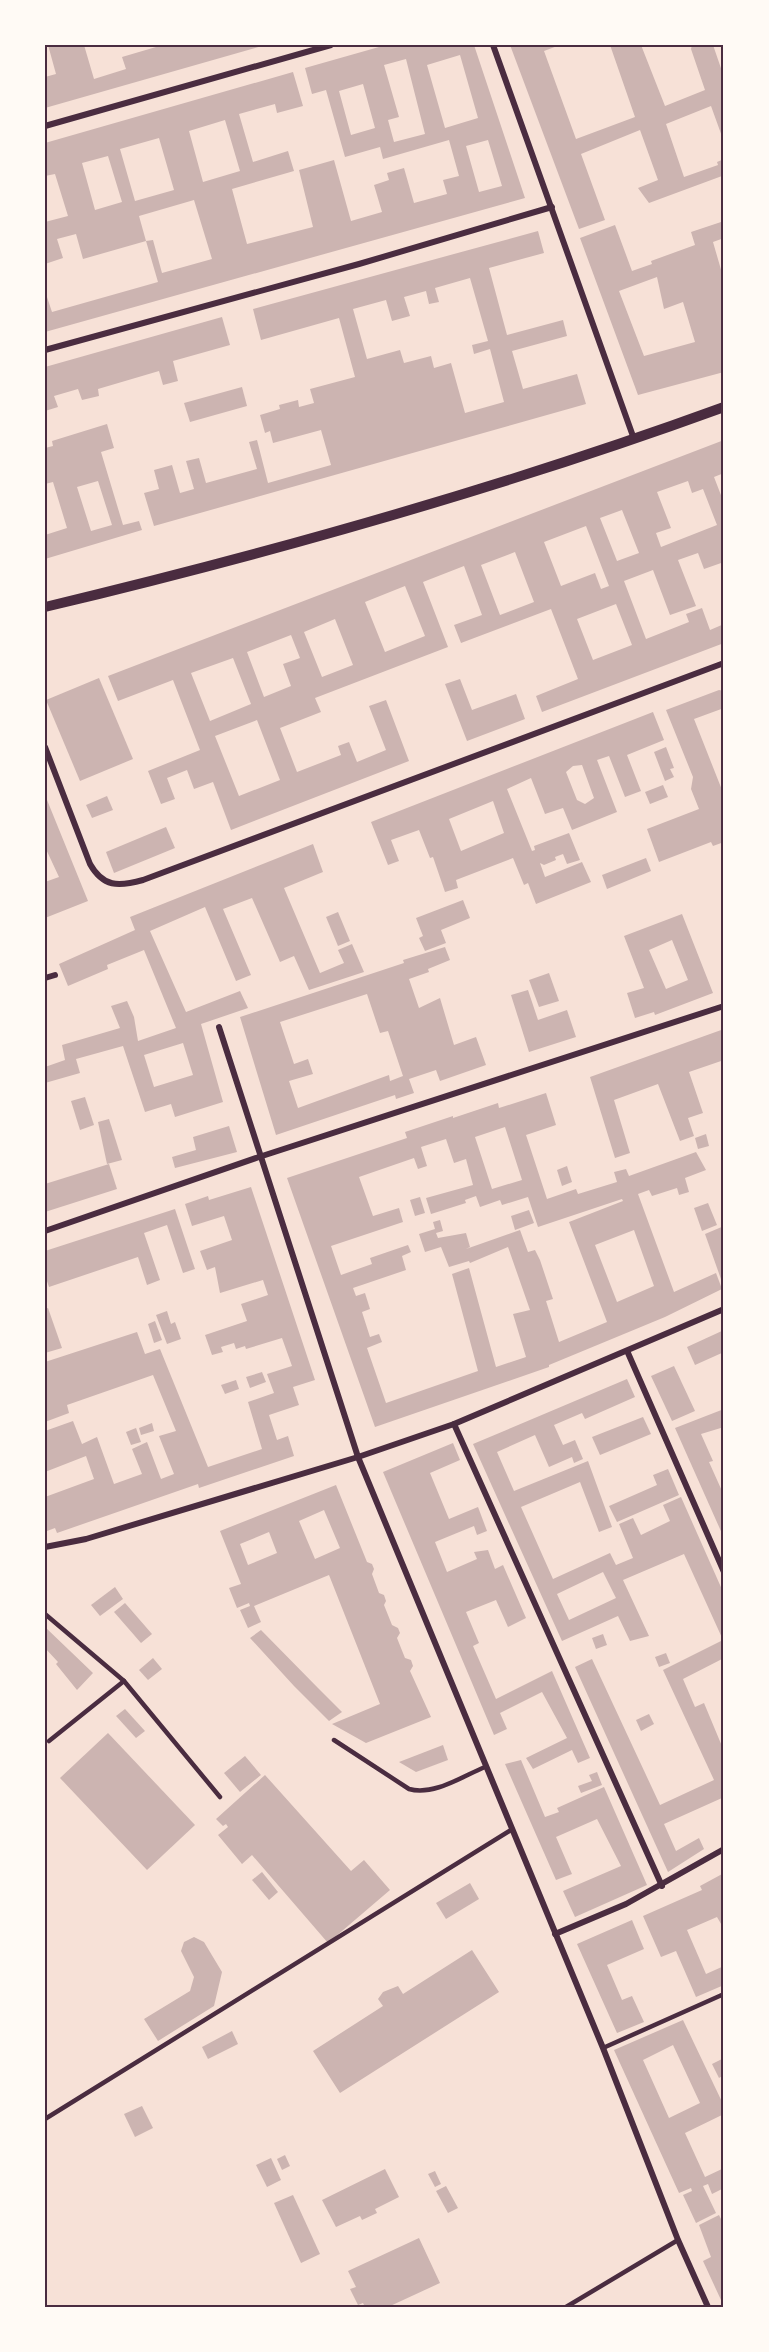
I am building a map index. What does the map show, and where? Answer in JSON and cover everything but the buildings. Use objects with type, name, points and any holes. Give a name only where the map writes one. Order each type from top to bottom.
[{"type":"street","points":[[45,126],[331,45]]},
{"type":"street","points":[[493,45],[634,440]]},
{"type":"street","points":[[45,350],[359,264],[552,207]]},
{"type":"street","points":[[45,607],[218,566],[455,497],[634,440],[724,407]]},
{"type":"street","points":[[45,747],[90,864],[96,875],[106,884],[118,885],[154,876],[724,663]]},
{"type":"street","points":[[45,978],[55,975]]},
{"type":"street","points":[[45,1231],[259,1157],[724,1006]]},
{"type":"street","points":[[219,1026],[259,1157],[358,1457],[603,2048],[678,2240],[708,2307]]},
{"type":"street","points":[[45,1547],[86,1539],[358,1457],[454,1424],[628,1353],[724,1309]]},
{"type":"street","points":[[628,1353],[724,1572]]},
{"type":"street","points":[[454,1424],[662,1886]]},
{"type":"street","points":[[555,1934],[662,1886],[724,1849]]},
{"type":"lane","points":[[45,1614],[124,1681],[220,1797]]},
{"type":"lane","points":[[49,1741],[124,1681]]},
{"type":"lane","points":[[334,1740],[410,1790],[428,1791],[485,1767]]},
{"type":"lane","points":[[45,2119],[511,1830]]},
{"type":"lane","points":[[603,2048],[724,1994]]},
{"type":"lane","points":[[566,2307],[678,2240]]}]
